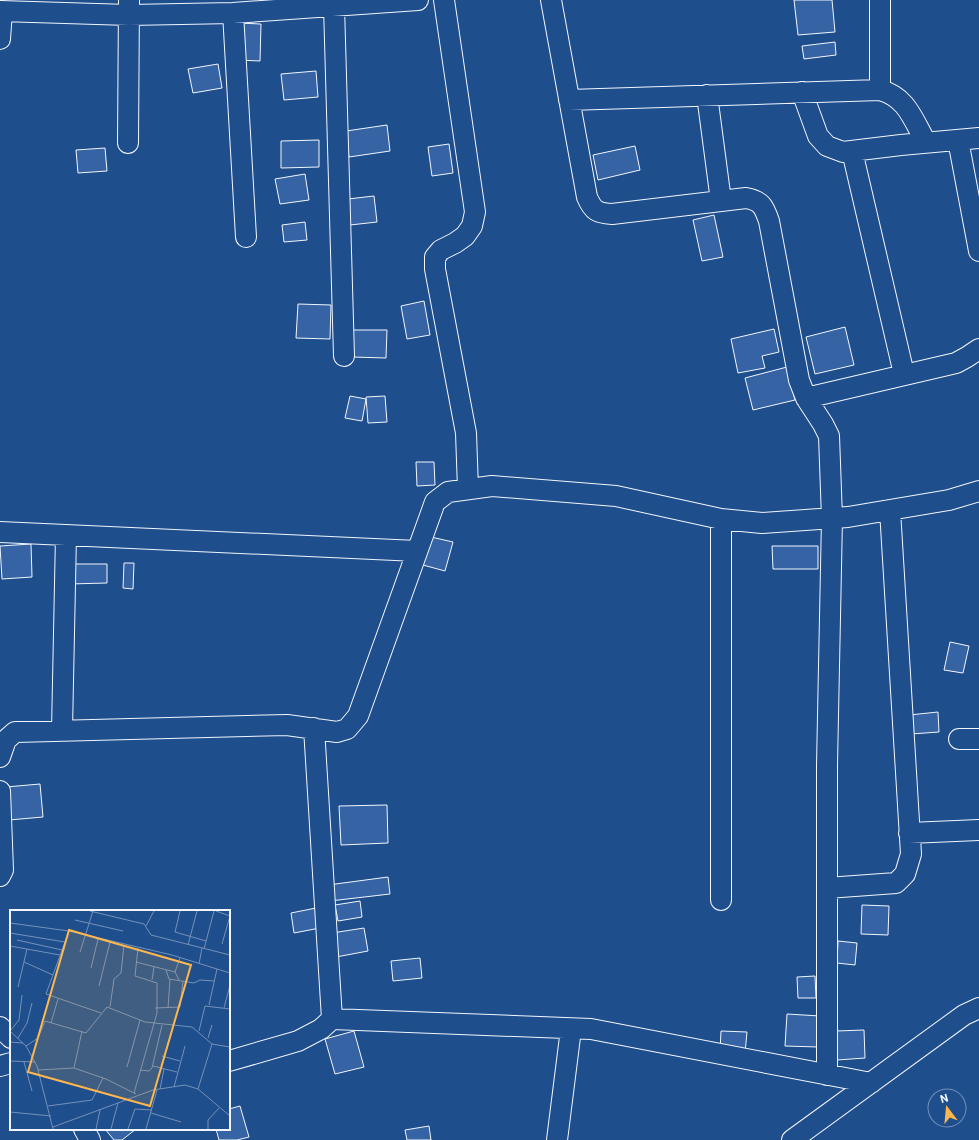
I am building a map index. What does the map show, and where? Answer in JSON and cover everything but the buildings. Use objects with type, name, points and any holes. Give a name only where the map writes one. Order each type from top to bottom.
[{"type":"street","points":[[0,40],[1,11],[129,7],[233,13],[418,0]]},
{"type":"street","points":[[444,0],[475,212],[472,226],[464,236],[455,243],[441,250],[435,258],[435,269],[466,433],[468,490]]},
{"type":"street","points":[[551,0],[568,100],[587,197],[591,207],[600,213],[612,214],[746,198],[756,200],[765,208],[769,221],[799,380],[806,398],[829,436],[832,518],[827,765],[827,1075]]},
{"type":"street","points":[[880,0],[880,90]]},
{"type":"street","points":[[334,6],[344,356]]},
{"type":"street","points":[[128,143],[129,7]]},
{"type":"street","points":[[233,13],[246,237]]},
{"type":"street","points":[[568,100],[880,90],[891,93],[904,103],[926,142]]},
{"type":"street","points":[[802,92],[818,136],[827,146],[843,152],[926,142],[979,138]]},
{"type":"street","points":[[707,95],[721,201]]},
{"type":"street","points":[[958,140],[979,251]]},
{"type":"street","points":[[852,151],[904,374]]},
{"type":"street","points":[[806,398],[956,363],[979,349]]},
{"type":"street","points":[[0,757],[6,740],[15,732],[286,725],[337,732],[347,729],[358,716],[434,502],[448,492],[492,486],[616,496],[721,519],[762,523],[848,517],[949,500],[979,491]]},
{"type":"street","points":[[827,888],[896,883],[905,874],[911,854],[890,510]]},
{"type":"street","points":[[721,519],[721,900]]},
{"type":"street","points":[[0,532],[417,551]]},
{"type":"street","points":[[62,730],[66,535]]},
{"type":"street","points":[[314,728],[332,1019]]},
{"type":"street","points":[[959,739],[979,739]]},
{"type":"street","points":[[0,791],[3,870],[0,876]]},
{"type":"street","points":[[909,833],[979,830]]},
{"type":"street","points":[[792,1140],[964,1016],[979,1008]]},
{"type":"street","points":[[230,1061],[298,1041],[321,1029],[332,1019],[591,1029],[871,1083]]},
{"type":"street","points":[[0,1027],[10,1037]]},
{"type":"street","points":[[557,1140],[571,1028]]},
{"type":"street","points":[[0,1066],[10,1063]]},
{"type":"street","points":[[85,1130],[90,1140]]}]
